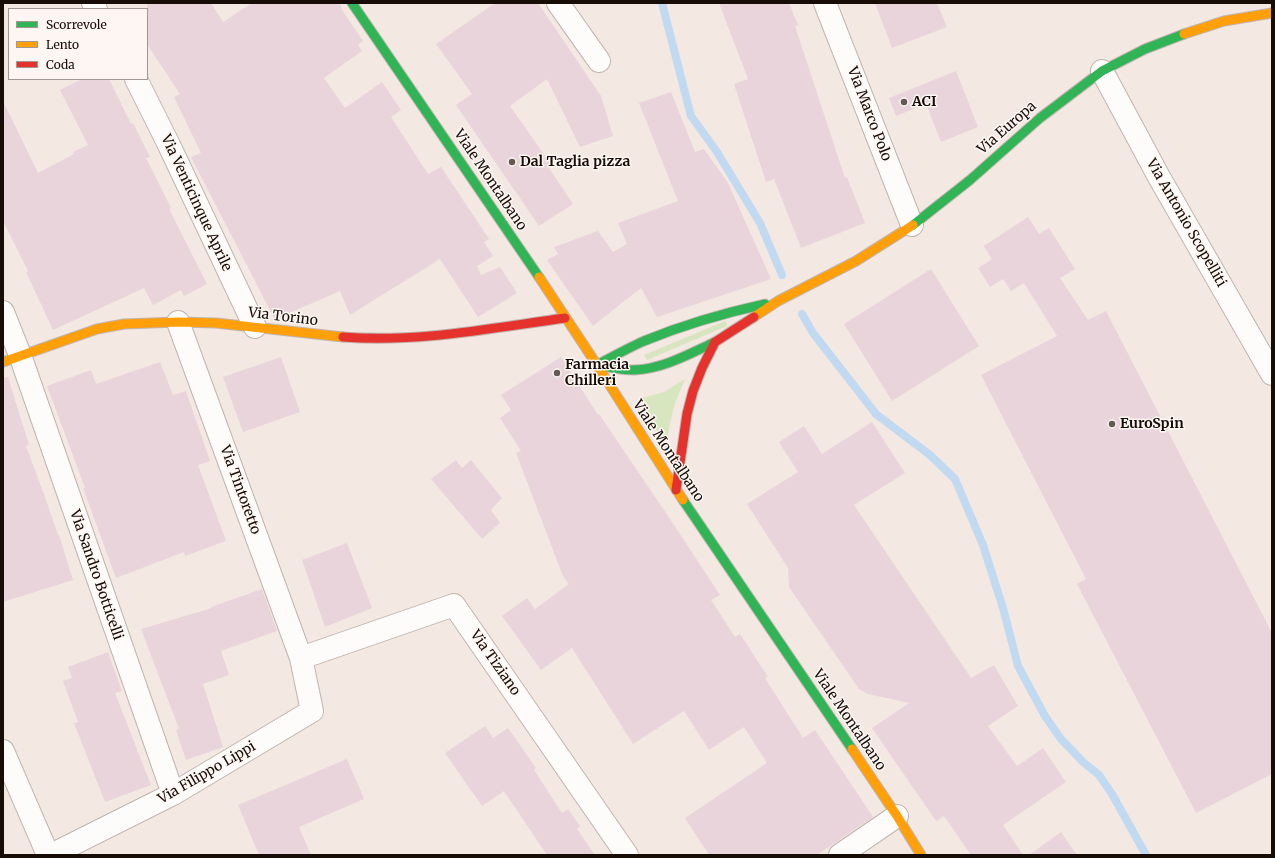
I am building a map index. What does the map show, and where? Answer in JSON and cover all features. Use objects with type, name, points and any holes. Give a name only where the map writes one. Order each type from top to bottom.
[{"type":"main road","name":"Viale Montalbano","points":[[352,3],[597,364],[676,490],[897,816],[921,855]]},
{"type":"main road","name":"Via Europa","points":[[778,301],[856,261],[912,226],[970,180],[1040,118],[1102,71],[1145,49],[1180,36],[1224,21],[1272,13]]},
{"type":"main road","points":[[597,364],[621,369],[642,369],[667,364],[715,342],[778,301]]},
{"type":"main road","points":[[597,364],[644,341],[726,312],[778,301]]},
{"type":"main road","name":"Via Torino","points":[[11,358],[97,329],[124,324],[178,322],[216,323],[313,335],[363,339],[431,336],[565,318]]},
{"type":"main road","points":[[676,490],[688,408],[702,368],[715,342]]},
{"type":"street","points":[[558,3],[599,61]]},
{"type":"street","name":"Via Marco Polo","points":[[825,3],[912,226]]},
{"type":"street","name":"Via Antonio Scopelliti","points":[[1102,71],[1159,177],[1272,374]]},
{"type":"street","name":"Via Venticinque Aprile","points":[[136,80],[255,327]]},
{"type":"street","name":"Via Sandro Botticelli","points":[[3,312],[11,358],[173,794]]},
{"type":"street","name":"Via Tintoretto","points":[[178,322],[301,658]]},
{"type":"street","name":"Via Tiziano","points":[[301,658],[454,605],[627,855]]},
{"type":"street","name":"Via Filippo Lippi","points":[[51,855],[173,794],[312,711],[301,658]]},
{"type":"street","points":[[3,751],[48,855]]},
{"type":"street","points":[[840,855],[897,816]]},
{"type":"green space","points":[[725,321],[727,326],[647,360],[644,355]]},
{"type":"green space","points":[[685,379],[675,403],[669,428],[667,453],[642,398],[664,392]]},
{"type":"building","points":[[147,3],[211,3],[223,22],[252,3],[340,3],[342,10],[363,41],[358,45],[362,51],[324,78],[345,108],[382,82],[401,110],[391,117],[428,174],[441,167],[489,239],[484,242],[493,256],[477,266],[481,275],[500,267],[517,293],[478,317],[440,259],[350,315],[340,291],[278,318],[274,318],[191,157],[201,153],[174,97],[180,94],[148,46]]},
{"type":"building","points":[[495,3],[538,3],[601,96],[613,136],[580,147],[547,79],[510,106],[552,166],[549,168],[573,204],[539,226],[456,105],[472,94],[436,44]]},
{"type":"building","points":[[719,3],[789,3],[798,25],[795,26],[845,178],[847,177],[865,223],[801,248],[774,179],[766,182],[734,84],[748,79]]},
{"type":"building","points":[[875,3],[937,3],[947,27],[892,48]]},
{"type":"building","points":[[956,71],[978,127],[941,142],[926,104],[896,116],[889,98]]},
{"type":"building","points":[[80,80],[109,80],[131,124],[133,123],[150,157],[146,158],[171,208],[169,209],[207,284],[184,296],[181,290],[153,305],[144,288],[53,330],[26,272],[28,271],[3,221],[3,101],[38,173],[74,154],[73,152],[88,145],[60,90]]},
{"type":"building","points":[[671,92],[695,152],[704,149],[728,183],[771,279],[657,317],[641,288],[593,326],[547,260],[558,254],[554,247],[598,231],[613,252],[627,244],[618,223],[678,201],[639,103]]},
{"type":"building","points":[[1028,217],[1039,234],[1049,228],[1075,269],[1060,278],[1088,320],[1106,311],[1272,633],[1272,774],[1196,813],[1077,584],[1086,579],[981,375],[1057,336],[1024,283],[1011,291],[1003,279],[990,287],[978,268],[992,259],[984,246]]},
{"type":"building","points":[[931,269],[979,346],[892,401],[844,324]]},
{"type":"building","points":[[281,357],[300,412],[243,432],[223,377]]},
{"type":"building","points":[[561,357],[598,415],[599,414],[720,595],[711,600],[735,637],[740,634],[768,677],[765,678],[803,738],[815,730],[873,817],[817,855],[709,855],[685,818],[767,763],[744,727],[709,750],[684,711],[633,744],[572,648],[541,670],[502,616],[527,598],[535,609],[569,584],[563,576],[516,453],[521,451],[500,418],[511,410],[501,395]]},
{"type":"building","points":[[160,362],[173,395],[186,391],[210,461],[198,465],[226,541],[185,556],[184,552],[116,578],[83,488],[85,488],[47,386],[91,370],[96,384]]},
{"type":"building","points":[[8,377],[29,445],[26,446],[59,535],[73,580],[3,602],[3,378]]},
{"type":"building","points":[[872,422],[905,473],[854,505],[971,678],[994,665],[1018,706],[988,726],[1017,766],[1043,748],[1066,782],[1003,825],[1023,855],[971,855],[944,816],[936,821],[872,728],[909,703],[868,694],[859,689],[789,587],[788,568],[747,504],[798,472],[779,442],[804,426],[822,454]]},
{"type":"building","points":[[456,460],[462,468],[471,460],[502,498],[491,510],[500,523],[482,539],[431,479]]},
{"type":"building","points":[[347,543],[372,608],[325,627],[302,560]]},
{"type":"building","points":[[262,589],[277,631],[221,651],[229,675],[203,684],[223,747],[186,760],[176,730],[179,729],[141,629],[212,608],[211,607]]},
{"type":"building","points":[[108,652],[122,691],[115,693],[151,785],[105,802],[74,723],[78,722],[63,681],[72,678],[68,667]]},
{"type":"building","points":[[485,726],[493,738],[508,728],[536,768],[534,770],[562,813],[568,809],[580,826],[577,829],[595,855],[547,855],[504,791],[482,806],[445,753]]},
{"type":"building","points":[[347,759],[364,799],[299,827],[311,855],[259,855],[238,805]]},
{"type":"building","points":[[1061,832],[1077,855],[1029,855]]},
{"type":"waterway","points":[[662,3],[691,116],[717,152],[760,223],[782,275]]},
{"type":"waterway","points":[[802,314],[813,333],[876,414],[930,455],[955,479],[983,545],[1003,608],[1018,666],[1045,716],[1061,739],[1083,762],[1099,775],[1112,794],[1146,855]]},
{"type":"traffic: fast","points":[[352,3],[539,277]]},
{"type":"traffic: fast","points":[[913,225],[970,180],[1040,118],[1102,71],[1145,49],[1184,34]]},
{"type":"traffic: fast","points":[[597,365],[659,335],[719,315],[765,304]]},
{"type":"traffic: fast","points":[[597,365],[624,370],[645,369],[666,364],[715,342]]},
{"type":"traffic: fast","points":[[683,500],[852,749]]},
{"type":"traffic: slow","points":[[1184,34],[1224,21],[1272,13]]},
{"type":"traffic: slow","points":[[754,317],[778,301],[856,261],[913,225]]},
{"type":"traffic: slow","points":[[539,277],[683,500]]},
{"type":"traffic: slow","points":[[3,362],[97,329],[124,324],[178,322],[216,323],[343,337]]},
{"type":"traffic: slow","points":[[852,749],[921,855]]},
{"type":"traffic: jam","points":[[676,490],[687,414],[693,391],[702,368],[715,342],[754,317]]},
{"type":"traffic: jam","points":[[343,337],[399,338],[454,334],[565,318]]},
{"type":"place","name":"ACI","points":[[904,102]]},
{"type":"place","name":"Dal Taglia pizza","points":[[512,162]]},
{"type":"place","name":"Farmacia Chilleri","points":[[557,373]]},
{"type":"place","name":"EuroSpin","points":[[1112,424]]}]
